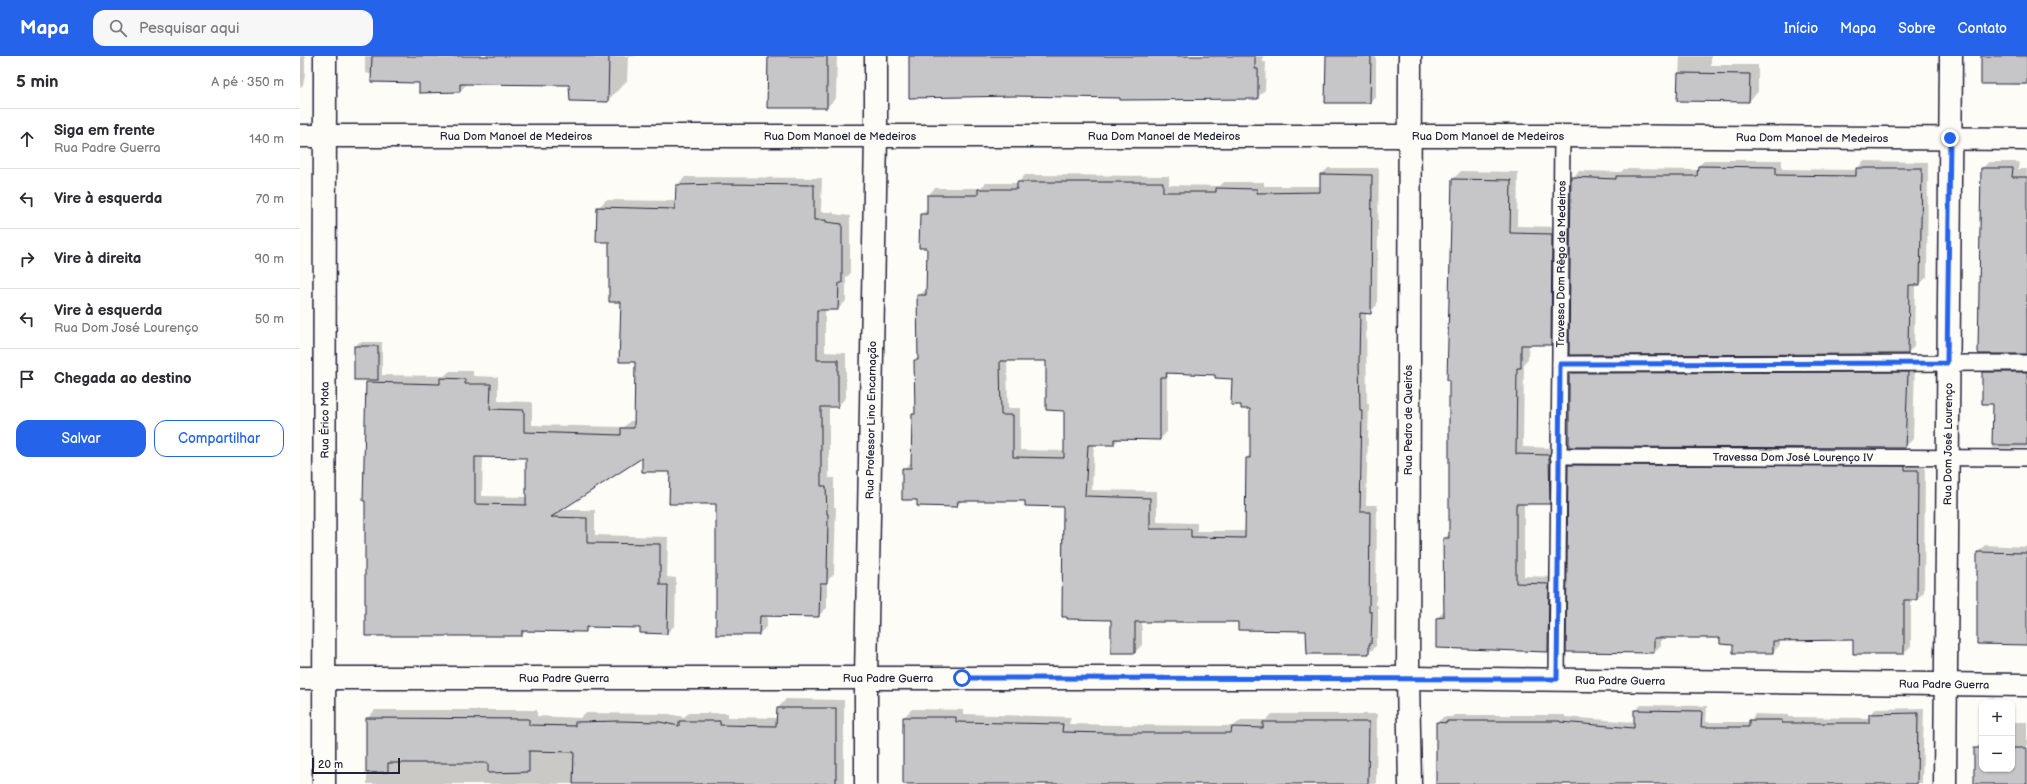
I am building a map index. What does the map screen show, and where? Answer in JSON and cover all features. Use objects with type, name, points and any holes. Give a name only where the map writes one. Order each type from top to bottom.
[{"type":"street","name":"Rua Érico Mota","points":[[324,56],[324,784]]},
{"type":"street","name":"Rua Professor Lino Encarnação","points":[[866,784],[866,677],[876,137],[876,56]]},
{"type":"street","name":"Rua Pedro de Queirós","points":[[1410,56],[1408,678],[1410,784]]},
{"type":"street","name":"Rua Dom José Lourenço","points":[[1945,784],[1945,685],[1949,458],[1947,363],[1951,56]]},
{"type":"street","name":"Rua Dom Manoel de Medeiros","points":[[300,136],[1409,138],[1562,136],[2027,139]]},
{"type":"street","name":"Rua Padre Guerra","points":[[300,678],[1408,678],[2027,685]]},
{"type":"lane","name":"Travessa Dom Rêgo de Medeiros","points":[[1557,679],[1562,136]]},
{"type":"lane","points":[[1560,364],[2027,363]]},
{"type":"lane","name":"Travessa Dom José Lourenço IV","points":[[1558,456],[2027,458]]},
{"type":"building","points":[[372,56],[609,56],[608,102],[570,101],[569,85],[460,84],[460,92],[419,93],[419,83],[371,82]]},
{"type":"building","points":[[768,56],[827,56],[827,108],[767,108]]},
{"type":"building","points":[[909,56],[1255,56],[1255,69],[1258,69],[1258,99],[1120,100],[1120,98],[1015,96],[909,98]]},
{"type":"building","points":[[1326,56],[1371,56],[1370,103],[1325,103]]},
{"type":"building","points":[[1981,56],[2027,56],[2027,84],[1981,84]]},
{"type":"building","points":[[1678,73],[1750,74],[1749,102],[1677,101]]},
{"type":"building","points":[[1698,166],[1776,167],[1776,175],[1856,176],[1856,168],[1922,168],[1920,285],[1909,285],[1908,354],[1569,355],[1571,177],[1616,179],[1616,176],[1697,176]]},
{"type":"building","points":[[1981,168],[2013,168],[2012,177],[2027,177],[2027,354],[1979,354],[1978,352]]},
{"type":"building","points":[[1320,174],[1372,175],[1371,314],[1360,313],[1359,362],[1360,410],[1362,410],[1360,512],[1370,512],[1369,612],[1372,612],[1371,644],[1369,644],[1369,654],[1307,654],[1306,631],[1238,630],[1238,622],[1135,622],[1135,653],[1111,653],[1111,620],[1067,619],[1067,617],[1062,617],[1063,507],[1025,506],[1025,501],[958,501],[957,507],[917,506],[917,500],[902,500],[902,468],[911,468],[912,414],[915,414],[914,360],[918,360],[917,295],[926,295],[927,248],[919,248],[920,214],[927,214],[927,195],[978,195],[978,189],[1017,189],[1017,182],[1163,182],[1163,192],[1216,192],[1216,188],[1257,189],[1257,193],[1320,192]],"holes":[[[1000,361],[1046,361],[1046,410],[1064,411],[1064,458],[1013,457],[1013,415],[1001,415]],[[1166,373],[1215,375],[1215,378],[1232,379],[1231,405],[1241,405],[1241,409],[1250,409],[1250,458],[1246,458],[1245,538],[1191,537],[1191,529],[1150,529],[1150,498],[1085,496],[1088,445],[1114,445],[1114,439],[1160,440],[1160,377],[1167,377]]]},
{"type":"building","points":[[1452,179],[1511,180],[1510,233],[1552,234],[1551,345],[1521,345],[1521,368],[1517,368],[1516,454],[1549,455],[1550,504],[1516,504],[1516,583],[1549,584],[1548,652],[1436,648],[1436,618],[1444,617],[1443,538],[1449,538],[1449,380],[1447,380]]},
{"type":"building","points":[[676,185],[814,185],[814,220],[826,220],[826,222],[842,224],[842,283],[839,283],[838,310],[817,310],[817,360],[838,360],[838,407],[821,407],[821,486],[826,486],[828,514],[827,583],[820,583],[819,617],[760,616],[759,635],[716,635],[716,504],[669,504],[670,472],[642,472],[642,458],[551,517],[587,518],[587,543],[660,544],[660,585],[668,585],[667,634],[640,633],[640,628],[586,627],[586,632],[522,631],[522,636],[365,636],[365,501],[363,501],[366,382],[440,384],[440,378],[465,379],[465,384],[491,384],[490,409],[524,410],[524,432],[621,435],[621,428],[634,428],[635,362],[619,362],[621,302],[609,302],[609,242],[596,242],[597,207],[675,209]],"holes":[[[475,457],[526,458],[526,505],[475,504]]]},
{"type":"building","points":[[354,346],[378,346],[378,380],[354,380]]},
{"type":"building","points":[[1908,372],[1905,448],[1569,447],[1569,373]]},
{"type":"building","points":[[1982,372],[2027,372],[2027,445],[1992,445],[1993,404],[1982,404]]},
{"type":"building","points":[[1568,465],[1905,466],[1905,470],[1918,470],[1917,600],[1904,600],[1904,654],[1853,654],[1853,640],[1773,641],[1773,653],[1733,653],[1733,645],[1720,644],[1720,638],[1654,638],[1654,653],[1566,652]]},
{"type":"building","points":[[1977,552],[2027,553],[2027,645],[1977,644]]},
{"type":"building","points":[[777,708],[836,708],[836,784],[573,784],[574,752],[529,751],[529,772],[488,773],[488,763],[388,763],[388,772],[366,773],[366,718],[529,719],[529,725],[575,726],[575,722],[660,722],[679,726],[679,721],[720,721],[720,725],[776,726]]},
{"type":"building","points":[[1634,710],[1702,711],[1701,727],[1749,727],[1749,720],[1782,720],[1782,723],[1869,723],[1869,714],[1918,713],[1917,784],[1436,784],[1436,722],[1560,721],[1634,728]]},
{"type":"building","points":[[903,717],[956,717],[956,722],[1063,724],[1062,732],[1110,733],[1231,733],[1232,727],[1263,728],[1263,722],[1369,722],[1368,784],[903,784]]},
{"type":"building","points":[[1974,748],[1979,748],[1979,772],[2015,772],[2015,748],[2027,748],[2027,784],[1974,784]]},
{"type":"route","points":[[962,678],[1557,679],[1560,364],[1947,363],[1950,138]]}]
